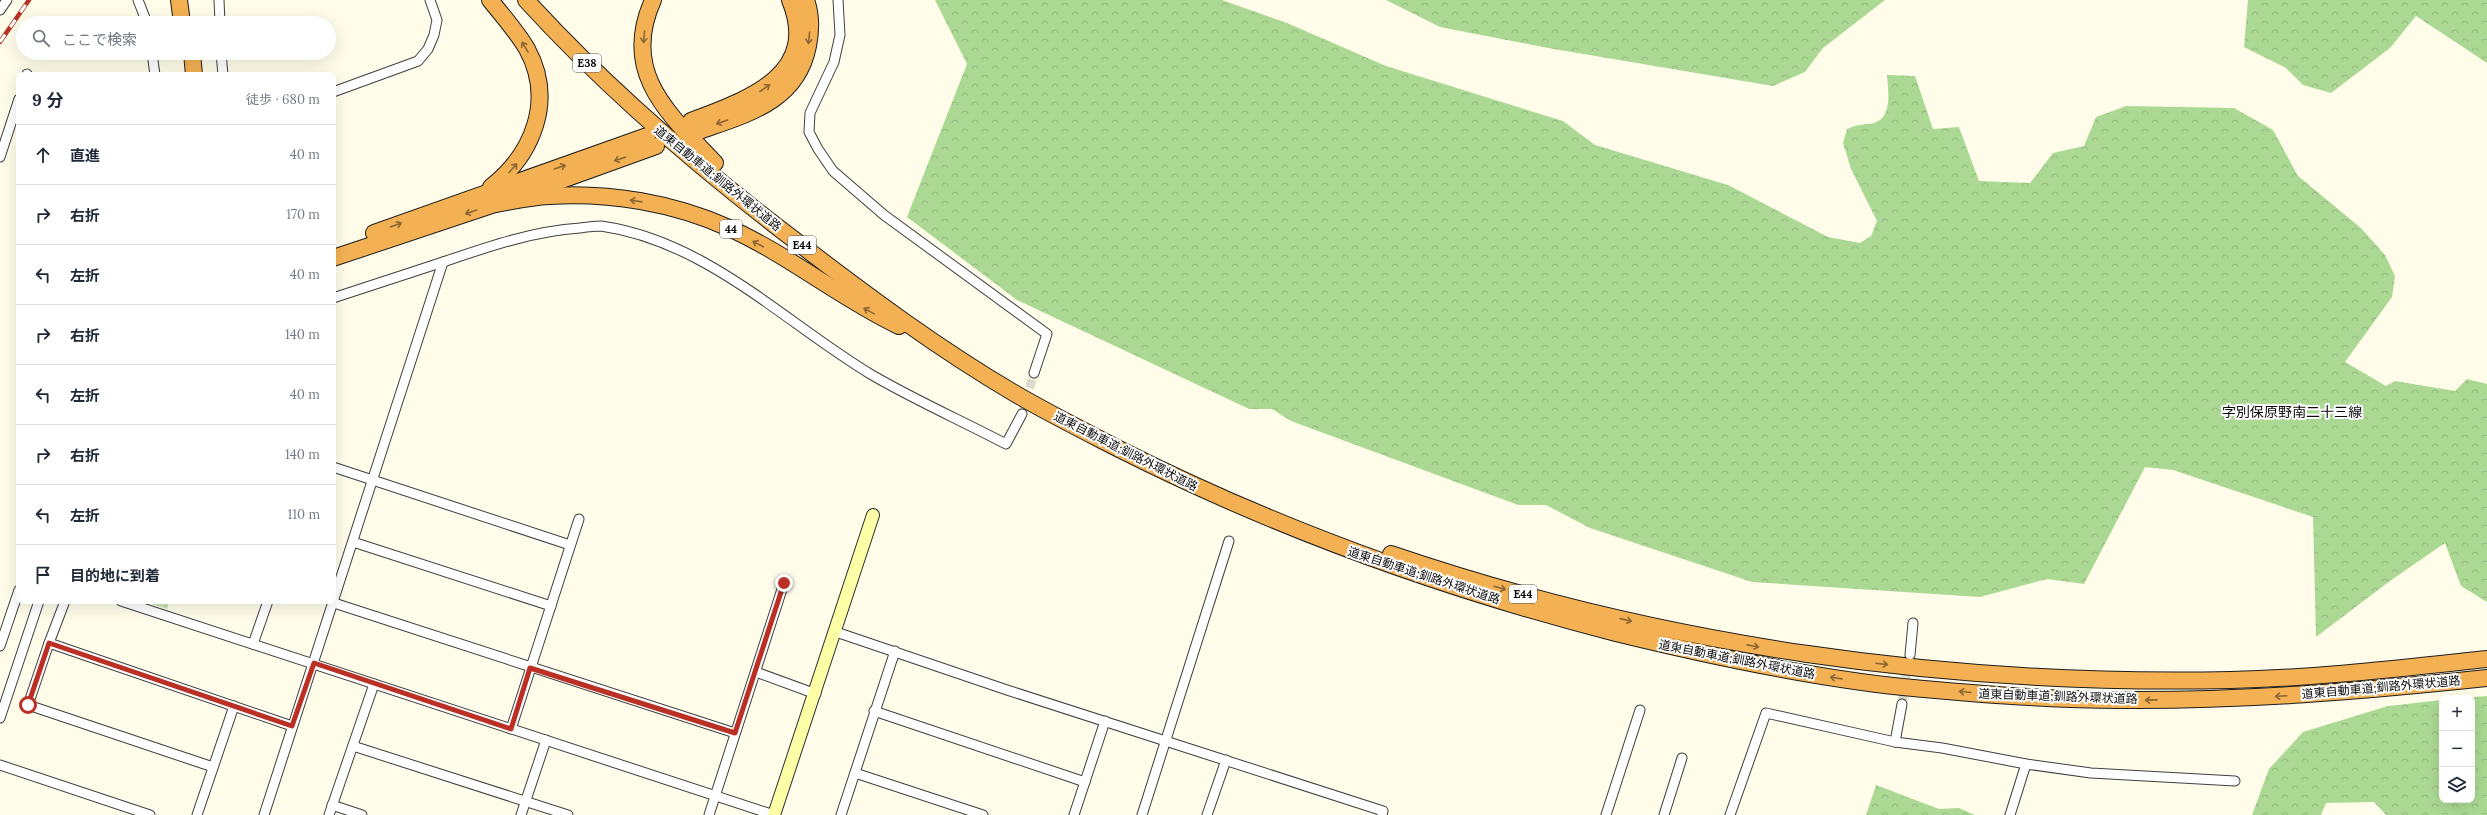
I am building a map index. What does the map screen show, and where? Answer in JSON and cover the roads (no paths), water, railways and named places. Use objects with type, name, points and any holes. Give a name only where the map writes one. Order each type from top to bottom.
[{"type":"highway","points":[[179,0],[181,16]]},
{"type":"highway","points":[[185,0],[187,16]]},
{"type":"highway","points":[[336,247],[489,199],[505,176],[519,161],[537,124],[539,104],[535,68],[527,50],[490,0]]},
{"type":"highway","name":"道東自動車道;釧路外環状道路","points":[[526,0],[662,138],[778,227],[942,347],[1015,394],[1093,436],[1178,478],[1318,540],[1486,596],[1563,619],[1667,646],[1786,670],[1883,684],[2027,697],[2117,700],[2235,698],[2355,692],[2487,678]]},
{"type":"highway","name":"道東自動車道;釧路外環状道路","points":[[538,0],[604,67],[662,138],[714,163],[860,278],[946,339],[1019,385],[1097,428],[1180,470],[1320,530],[1401,558],[1567,607],[1671,630],[1788,652],[1901,667],[2021,677],[2116,680],[2233,680],[2353,674],[2487,659]]},
{"type":"highway","points":[[653,0],[646,16],[644,36],[643,54],[646,71],[665,110],[714,163]]},
{"type":"highway","points":[[790,0],[797,23],[797,37],[794,50],[780,75],[767,88],[695,126],[750,112],[775,99],[792,85],[801,69],[810,39],[810,23],[806,0]]},
{"type":"highway","points":[[186,60],[187,72]]},
{"type":"highway","points":[[193,60],[194,72]]},
{"type":"highway","points":[[336,257],[489,199],[662,138]]},
{"type":"highway","name":"44","points":[[489,199],[580,196],[644,202],[704,218],[730,228],[771,251],[871,313],[942,347]]},
{"type":"street","points":[[0,10],[7,0]]},
{"type":"street","points":[[138,0],[144,16]]},
{"type":"street","points":[[220,0],[220,16]]},
{"type":"street","points":[[336,91],[418,61],[428,49],[434,35],[437,20],[430,0]]},
{"type":"street","points":[[838,0],[840,35],[834,62],[810,113],[809,132],[818,149],[833,171],[884,215],[1047,334],[1034,373]]},
{"type":"street","points":[[153,60],[154,72]]},
{"type":"street","points":[[222,60],[223,72]]},
{"type":"street","points":[[0,157],[16,108]]},
{"type":"street","points":[[336,297],[490,246],[556,230],[600,226],[645,237],[697,259],[763,298],[872,375],[1006,444],[1022,414]]},
{"type":"street","points":[[336,597],[443,262]]},
{"type":"street","points":[[336,468],[570,545]]},
{"type":"street","points":[[130,604],[774,815],[816,694],[873,515]]},
{"type":"street","points":[[511,729],[579,519]]},
{"type":"street","points":[[1142,815],[1229,541]]},
{"type":"street","points":[[353,542],[551,606]]},
{"type":"street","points":[[709,815],[784,583]]},
{"type":"street","points":[[0,646],[16,599]]},
{"type":"street","points":[[0,718],[38,604]]},
{"type":"street","points":[[64,604],[28,705],[213,767]]},
{"type":"street","points":[[253,644],[267,604]]},
{"type":"street","points":[[264,815],[292,726],[334,604]]},
{"type":"street","points":[[336,604],[530,668],[735,733]]},
{"type":"street","points":[[1910,655],[1913,623]]},
{"type":"street","points":[[836,632],[1383,811],[1382,815]]},
{"type":"street","points":[[49,643],[292,726]]},
{"type":"street","points":[[841,815],[895,651]]},
{"type":"street","points":[[756,672],[816,694]]},
{"type":"street","points":[[329,815],[374,684]]},
{"type":"street","points":[[1895,742],[1902,704]]},
{"type":"street","points":[[196,815],[234,706]]},
{"type":"street","points":[[1606,815],[1640,710]]},
{"type":"street","points":[[874,711],[1085,782]]},
{"type":"street","points":[[1730,815],[1766,713],[1895,742],[1942,748],[2026,764],[2090,773],[2235,781]]},
{"type":"street","points":[[1074,815],[1105,721]]},
{"type":"street","points":[[521,815],[546,740]]},
{"type":"street","points":[[353,746],[568,815]]},
{"type":"street","points":[[1664,815],[1682,758]]},
{"type":"street","points":[[1208,815],[1226,760]]},
{"type":"street","points":[[2010,815],[2026,764]]},
{"type":"street","points":[[0,765],[150,815]]},
{"type":"street","points":[[855,773],[983,815]]},
{"type":"street","points":[[332,806],[362,815]]},
{"type":"tunnel","points":[[1022,414],[1034,373]]},
{"type":"tunnel","points":[[1902,704],[1908,662]]},
{"type":"railway","points":[[18,16],[29,0]]},
{"type":"railway","points":[[0,42],[16,19]]},
{"type":"district","name":"字別保原野南二十三線","points":[[2292,412]]}]
